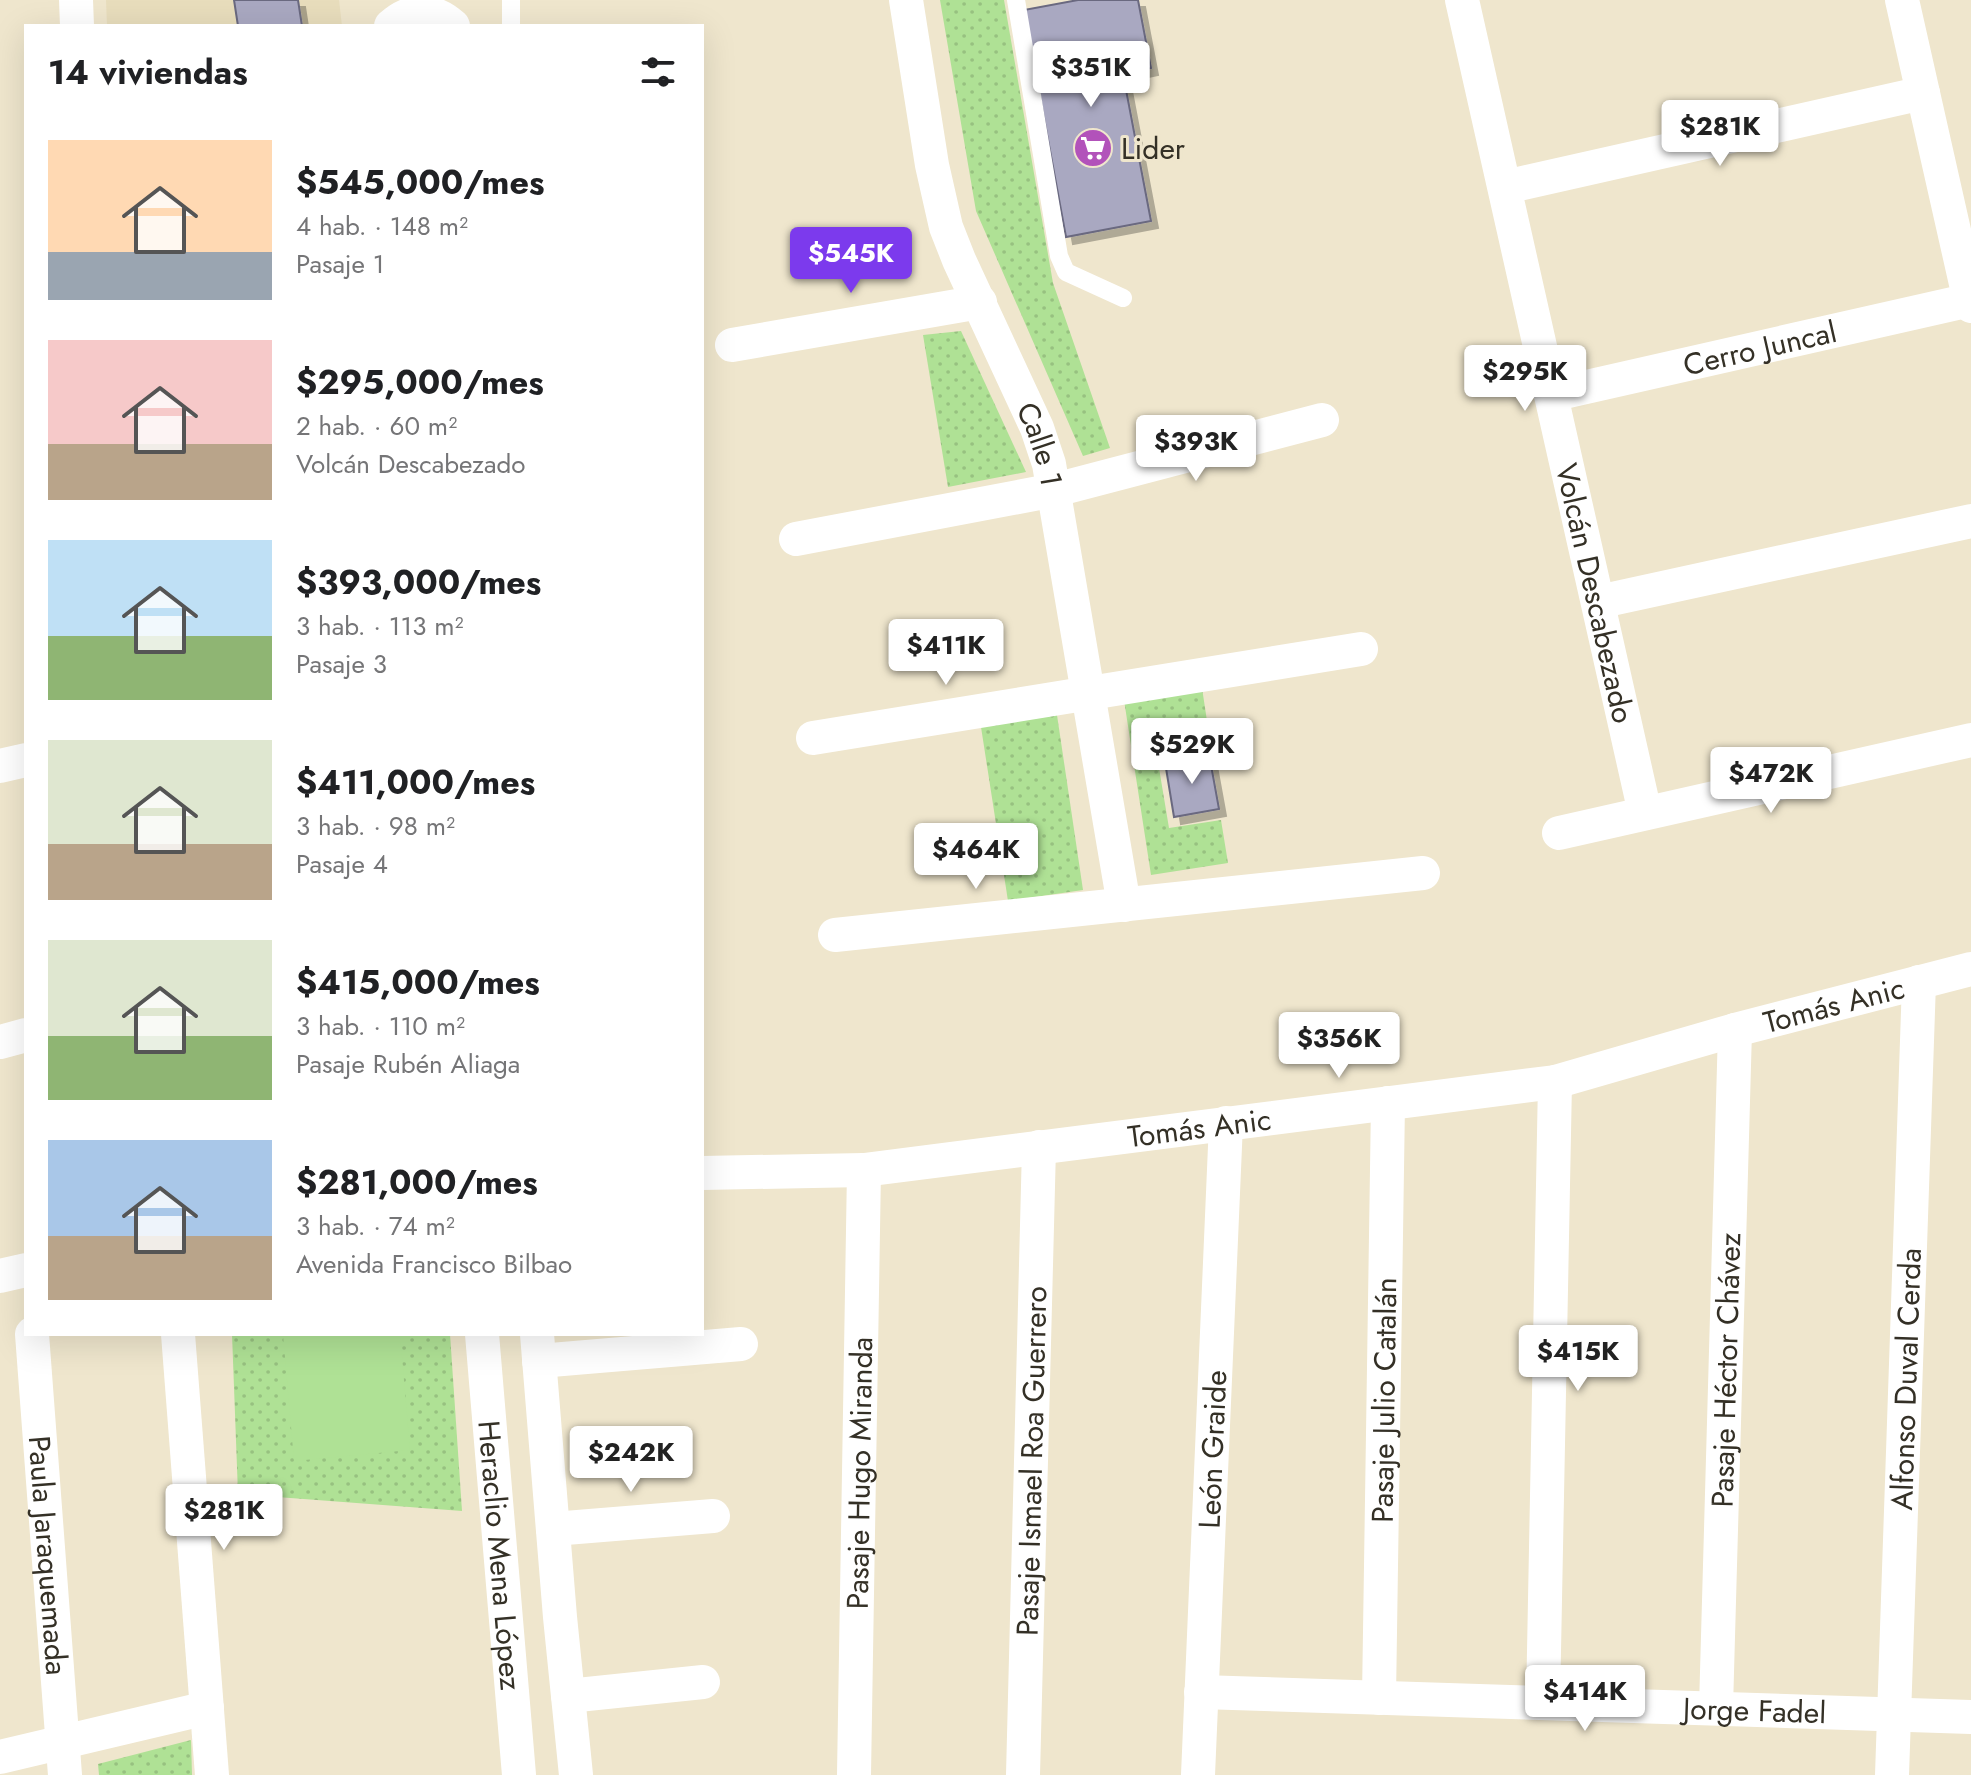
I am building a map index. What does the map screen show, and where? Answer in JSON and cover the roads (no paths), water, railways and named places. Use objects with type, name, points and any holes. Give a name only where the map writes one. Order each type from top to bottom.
[{"type":"street","points":[[76,0],[77,24]]},
{"type":"street","points":[[379,0],[380,24]]},
{"type":"street","points":[[459,24],[462,0]]},
{"type":"street","name":"Calle 1","points":[[906,0],[932,165],[946,227],[1037,428],[1055,490],[1124,905]]},
{"type":"street","name":"Volcán Descabezado","points":[[1462,0],[1645,813]]},
{"type":"street","points":[[1902,0],[1970,303]]},
{"type":"street","points":[[393,24],[420,12],[439,15],[450,24]]},
{"type":"street","points":[[1505,187],[1923,93]]},
{"type":"street","points":[[732,345],[980,302]]},
{"type":"street","name":"Cerro Juncal","points":[[1551,395],[1970,303]]},
{"type":"street","points":[[796,539],[1055,490],[1322,420]]},
{"type":"street","points":[[1598,602],[1971,521]]},
{"type":"street","points":[[813,738],[1361,649]]},
{"type":"street","points":[[1559,833],[1971,740]]},
{"type":"street","points":[[0,766],[24,760]]},
{"type":"street","points":[[835,935],[1423,873]]},
{"type":"street","name":"Tomás Anic","points":[[704,1173],[864,1170],[1555,1082],[1735,1030],[1971,969]]},
{"type":"street","name":"Alfonso Duval Cerda","points":[[1892,1775],[1919,982]]},
{"type":"street","name":"Pasaje Héctor Chávez","points":[[1716,1708],[1735,1030]]},
{"type":"street","points":[[0,1042],[24,1036]]},
{"type":"street","points":[[1543,1703],[1555,1082]]},
{"type":"street","name":"Pasaje Julio Catalán","points":[[1379,1698],[1388,1103]]},
{"type":"street","name":"León Graide","points":[[1198,1775],[1226,1123]]},
{"type":"street","name":"Pasaje Ismael Roa Guerrero","points":[[1023,1775],[1039,1147]]},
{"type":"street","name":"Pasaje Hugo Miranda","points":[[854,1775],[864,1170]]},
{"type":"street","points":[[0,1276],[24,1270]]},
{"type":"street","name":"Paula Jaraquemada","points":[[32,1336],[64,1759]]},
{"type":"street","points":[[178,1336],[212,1775]]},
{"type":"street","name":"Heraclio Mena López","points":[[482,1336],[519,1775]]},
{"type":"street","points":[[538,1347],[741,1344]]},
{"type":"street","name":"Heraclio Mena López","points":[[538,1347],[576,1775]]},
{"type":"street","points":[[553,1529],[713,1516]]},
{"type":"street","points":[[568,1696],[703,1682]]},
{"type":"street","name":"Jorge Fadel","points":[[1201,1692],[1971,1717]]},
{"type":"street","points":[[0,1757],[64,1759],[207,1708]]},
{"type":"lane","points":[[511,0],[511,24]]},
{"type":"lane","points":[[1016,0],[1059,256],[1066,272],[1123,298]]},
{"type":"place","name":"Lider","points":[[1093,148]]}]
